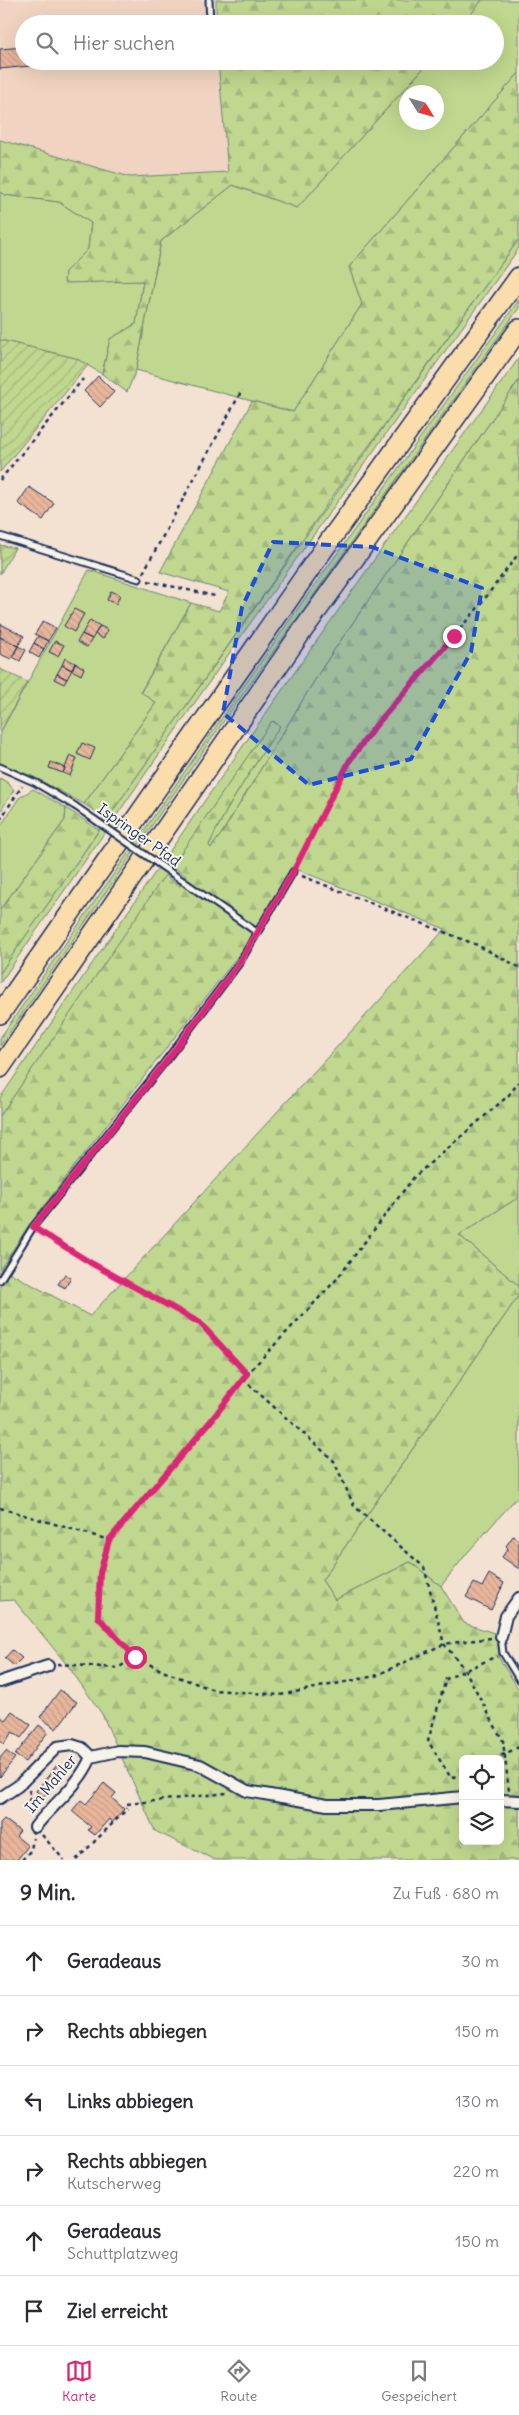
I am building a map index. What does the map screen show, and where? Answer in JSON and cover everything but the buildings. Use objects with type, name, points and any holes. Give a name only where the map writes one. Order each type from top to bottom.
[{"type":"highway","points":[[0,1014],[300,582],[519,277]]},
{"type":"highway","points":[[0,1068],[287,653],[519,329]]},
{"type":"street","points":[[500,1637],[506,1616],[519,1598]]},
{"type":"street","points":[[0,1682],[48,1666]]},
{"type":"street","name":"Im Mahler","points":[[0,1798],[18,1786],[57,1747],[72,1745],[82,1748],[92,1757],[85,1771],[58,1804],[35,1827]]},
{"type":"street","points":[[92,1757],[118,1751],[154,1754],[200,1765],[248,1791],[327,1805],[379,1805],[459,1797]]},
{"type":"lane","points":[[209,0],[210,15]]},
{"type":"lane","points":[[0,536],[139,579]]},
{"type":"lane","name":"Ispringer Pfad","points":[[0,767],[27,778],[75,806],[258,933]]},
{"type":"lane","points":[[0,1280],[33,1227],[164,1064],[240,962],[293,872]]},
{"type":"lane","points":[[500,1637],[503,1654],[519,1679]]},
{"type":"path","points":[[0,480],[83,379]]},
{"type":"path","points":[[215,596],[139,579],[242,390]]},
{"type":"path","points":[[519,553],[477,608],[376,725],[350,760],[293,872],[477,945],[519,967]]},
{"type":"path","points":[[0,820],[27,778]]},
{"type":"path","points":[[500,1637],[444,1644],[375,1676],[280,1695],[214,1690],[165,1672],[135,1657],[98,1617],[100,1573],[109,1540],[210,1422],[247,1374],[336,1280],[414,1177],[508,1096],[519,1082]]},
{"type":"path","points":[[33,1227],[91,1263],[200,1323],[247,1374]]},
{"type":"path","points":[[243,1379],[334,1461],[354,1506],[424,1567],[444,1644],[466,1670],[504,1741],[510,1800]]},
{"type":"path","points":[[0,1508],[109,1540]]},
{"type":"path","points":[[459,1775],[451,1778],[428,1741],[446,1679],[503,1654]]},
{"type":"path","points":[[60,1664],[118,1668],[135,1657]]},
{"type":"path","points":[[505,1754],[519,1747]]},
{"type":"path","points":[[127,1804],[248,1791]]},
{"type":"path","points":[[76,1860],[128,1808]]},
{"type":"path","points":[[22,1860],[31,1850],[35,1827]]},
{"type":"path","points":[[35,1827],[64,1860]]},
{"type":"highlighted area","points":[[273,542],[372,547],[482,588],[471,652],[411,759],[309,785],[223,713],[242,607]]},
{"type":"shaded area","points":[[0,0],[205,0],[205,15],[15,15],[15,70],[219,70],[228,172],[130,177],[0,140]]},
{"type":"green space","points":[[216,0],[482,0],[470,15],[216,15]]},
{"type":"green space","points":[[482,0],[519,0],[519,73],[349,267],[362,304],[293,412],[136,370],[161,241],[233,185],[297,208],[399,95],[399,130],[444,130],[444,85],[408,85],[422,70],[504,70],[504,15],[470,15]]},
{"type":"green space","points":[[219,70],[422,70],[408,85],[399,85],[399,95],[297,208],[233,185],[161,241],[136,370],[127,392],[102,374],[110,339],[136,324],[143,281],[64,283],[65,272],[88,249],[91,223],[59,202],[5,195],[0,192],[0,140],[130,177],[228,172]]},
{"type":"green space","points":[[519,73],[519,239],[334,494],[107,819],[84,804],[156,703],[141,692],[191,603],[219,611],[229,592],[160,572],[252,401],[293,412],[362,304],[349,267]]},
{"type":"green space","points":[[0,192],[5,195],[59,202],[91,223],[88,249],[65,272],[65,282],[143,281],[136,324],[110,339],[102,374],[75,358],[0,340]]},
{"type":"green space","points":[[519,239],[519,248],[244,632],[0,983],[0,973],[128,789],[322,513]]},
{"type":"green space","points":[[519,300],[519,308],[223,722],[0,1046],[0,1038],[301,604]]},
{"type":"green space","points":[[0,340],[75,358],[88,365],[0,472]]},
{"type":"green space","points":[[519,358],[519,380],[324,665],[222,833],[211,848],[209,845],[225,814],[280,726],[273,721],[0,1116],[0,1098],[192,819]]},
{"type":"green space","points":[[519,380],[519,1197],[459,1235],[519,1286],[519,1295],[322,1580],[335,1600],[410,1562],[441,1586],[464,1623],[497,1634],[499,1658],[519,1690],[519,1860],[215,1860],[155,1831],[102,1714],[68,1666],[14,1600],[0,1601],[0,1116],[165,875],[180,886],[186,876],[172,866],[272,721],[280,726],[225,814],[209,845],[211,848],[324,665]],"holes":[[[291,867],[445,929],[90,1316],[1,1268],[29,1225],[244,948]]]},
{"type":"green space","points":[[0,545],[15,548],[0,574]]},
{"type":"green space","points":[[89,570],[191,603],[141,691],[156,703],[84,804],[32,776],[0,764],[0,733]]},
{"type":"green space","points":[[0,669],[27,682],[0,733]]},
{"type":"green space","points":[[0,778],[14,790],[0,812]]},
{"type":"green space","points":[[33,789],[66,808],[65,820],[0,910],[0,827],[19,798]]},
{"type":"green space","points":[[66,808],[99,830],[0,973],[0,910],[65,820]]},
{"type":"green space","points":[[519,1197],[519,1286],[459,1235]]},
{"type":"green space","points":[[519,1295],[519,1495],[468,1552],[441,1586],[410,1562],[335,1600],[322,1580]]},
{"type":"route","points":[[135,1657],[98,1617],[100,1573],[109,1540],[210,1422],[247,1374],[200,1323],[91,1263],[33,1227],[164,1064],[240,962],[293,872],[350,760],[376,725],[454,636]]}]
